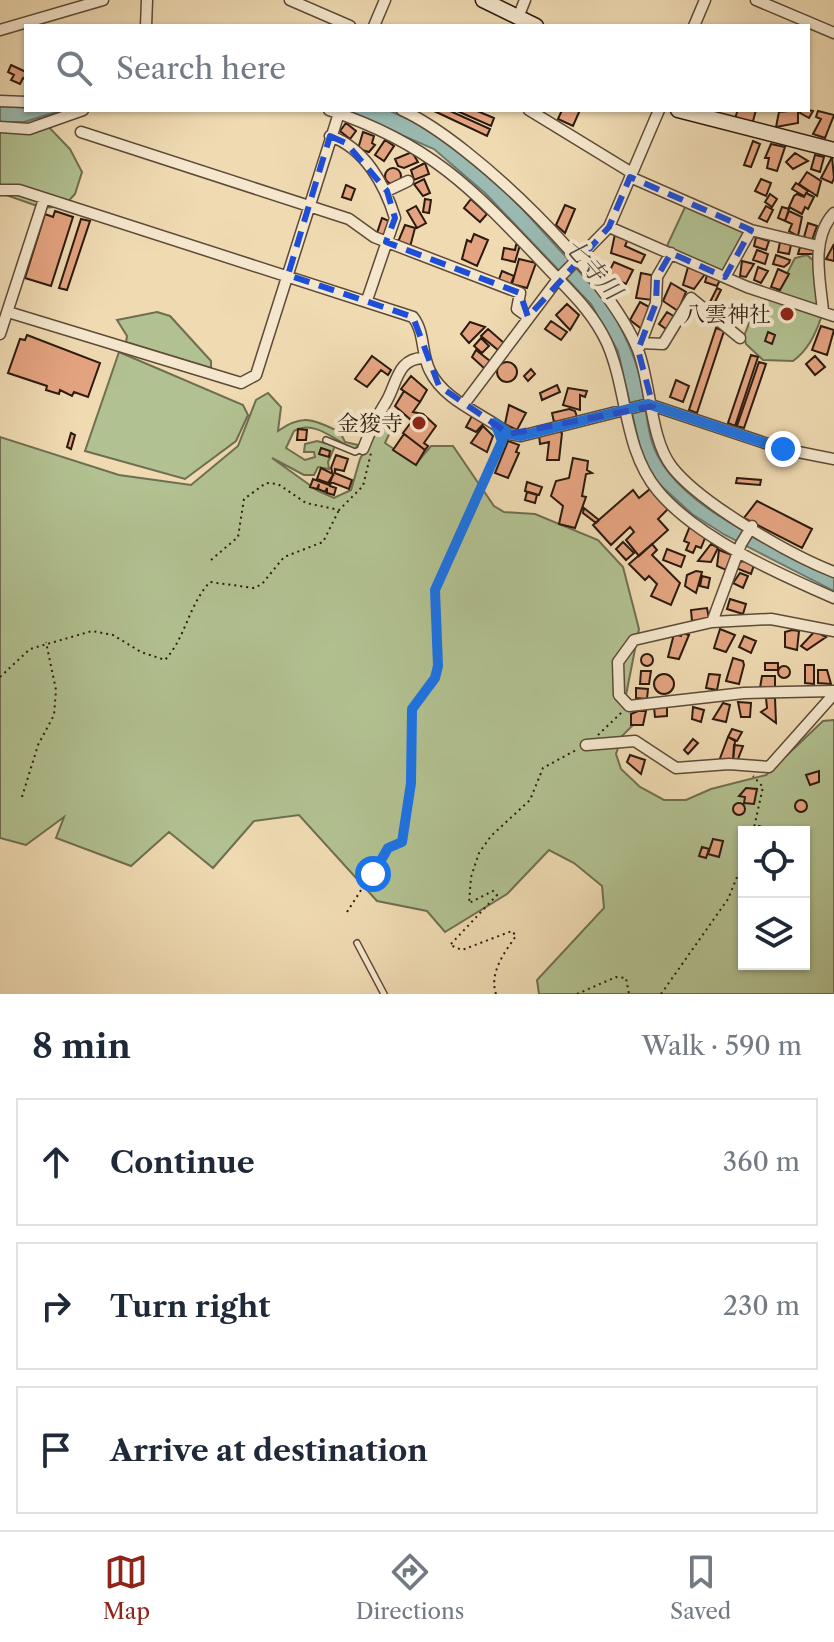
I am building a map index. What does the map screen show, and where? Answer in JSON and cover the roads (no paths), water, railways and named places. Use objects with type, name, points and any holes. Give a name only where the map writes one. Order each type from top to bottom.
[{"type":"street","points":[[0,30],[103,0]]},
{"type":"street","points":[[146,24],[147,0]]},
{"type":"street","points":[[290,0],[345,24]]},
{"type":"street","points":[[375,24],[385,0]]},
{"type":"street","points":[[483,0],[533,24]]},
{"type":"street","points":[[519,15],[525,0]]},
{"type":"street","points":[[695,24],[705,0]]},
{"type":"street","points":[[756,0],[834,33]]},
{"type":"street","points":[[0,101],[24,102]]},
{"type":"street","points":[[0,127],[29,129],[77,112]]},
{"type":"street","points":[[8,312],[241,383],[256,375],[336,112]]},
{"type":"street","points":[[338,112],[390,133],[439,161],[477,193],[586,306],[607,343],[619,374],[638,457],[658,491],[691,520],[834,598]]},
{"type":"street","points":[[406,112],[435,127],[480,162],[612,302],[640,346],[651,405],[669,464],[699,495],[806,561],[834,572]]},
{"type":"street","points":[[532,112],[631,175],[751,230],[818,246]]},
{"type":"street","points":[[464,404],[528,317],[609,227],[658,112]]},
{"type":"street","points":[[686,112],[834,150]]},
{"type":"street","points":[[81,132],[349,219],[386,242],[520,293],[517,309],[528,317]]},
{"type":"street","points":[[330,136],[346,143],[379,178],[387,191],[395,218],[367,300]]},
{"type":"street","points":[[387,191],[408,181]]},
{"type":"street","points":[[0,190],[19,190],[413,317],[418,324],[425,358],[439,386],[509,434],[521,436],[626,408],[651,405],[783,449],[834,459]]},
{"type":"street","points":[[0,334],[44,199]]},
{"type":"street","points":[[823,311],[818,246],[827,220],[834,213]]},
{"type":"street","points":[[609,227],[725,277],[834,316]]},
{"type":"street","points":[[725,277],[751,230]]},
{"type":"street","points":[[640,346],[656,303],[657,277],[671,253]]},
{"type":"street","points":[[640,346],[663,344],[691,298],[740,338]]},
{"type":"street","points":[[364,445],[403,365],[417,357],[425,358]]},
{"type":"street","points":[[712,622],[740,547],[751,528]]},
{"type":"street","points":[[834,631],[771,619],[712,622],[634,640],[618,662],[619,695],[629,706],[744,693],[834,692]]},
{"type":"street","points":[[586,745],[635,741],[676,768],[769,767],[834,692]]},
{"type":"lane","points":[[326,440],[355,452],[364,445]]},
{"type":"lane","points":[[357,943],[384,994]]},
{"type":"water","points":[[0,106],[24,108],[24,112],[56,112],[24,122],[0,122]]},
{"type":"water","points":[[349,112],[393,112],[431,129],[473,160],[517,203],[610,308],[637,367],[651,439],[662,463],[679,484],[728,522],[834,577],[834,591],[725,535],[692,514],[658,483],[642,457],[618,351],[591,304],[486,194],[434,149]]},
{"type":"place","name":"八雲神社","points":[[787,314]]},
{"type":"place","name":"金狻寺","points":[[419,423]]},
{"type":"water label","name":"七寺川","points":[[593,269]]}]
